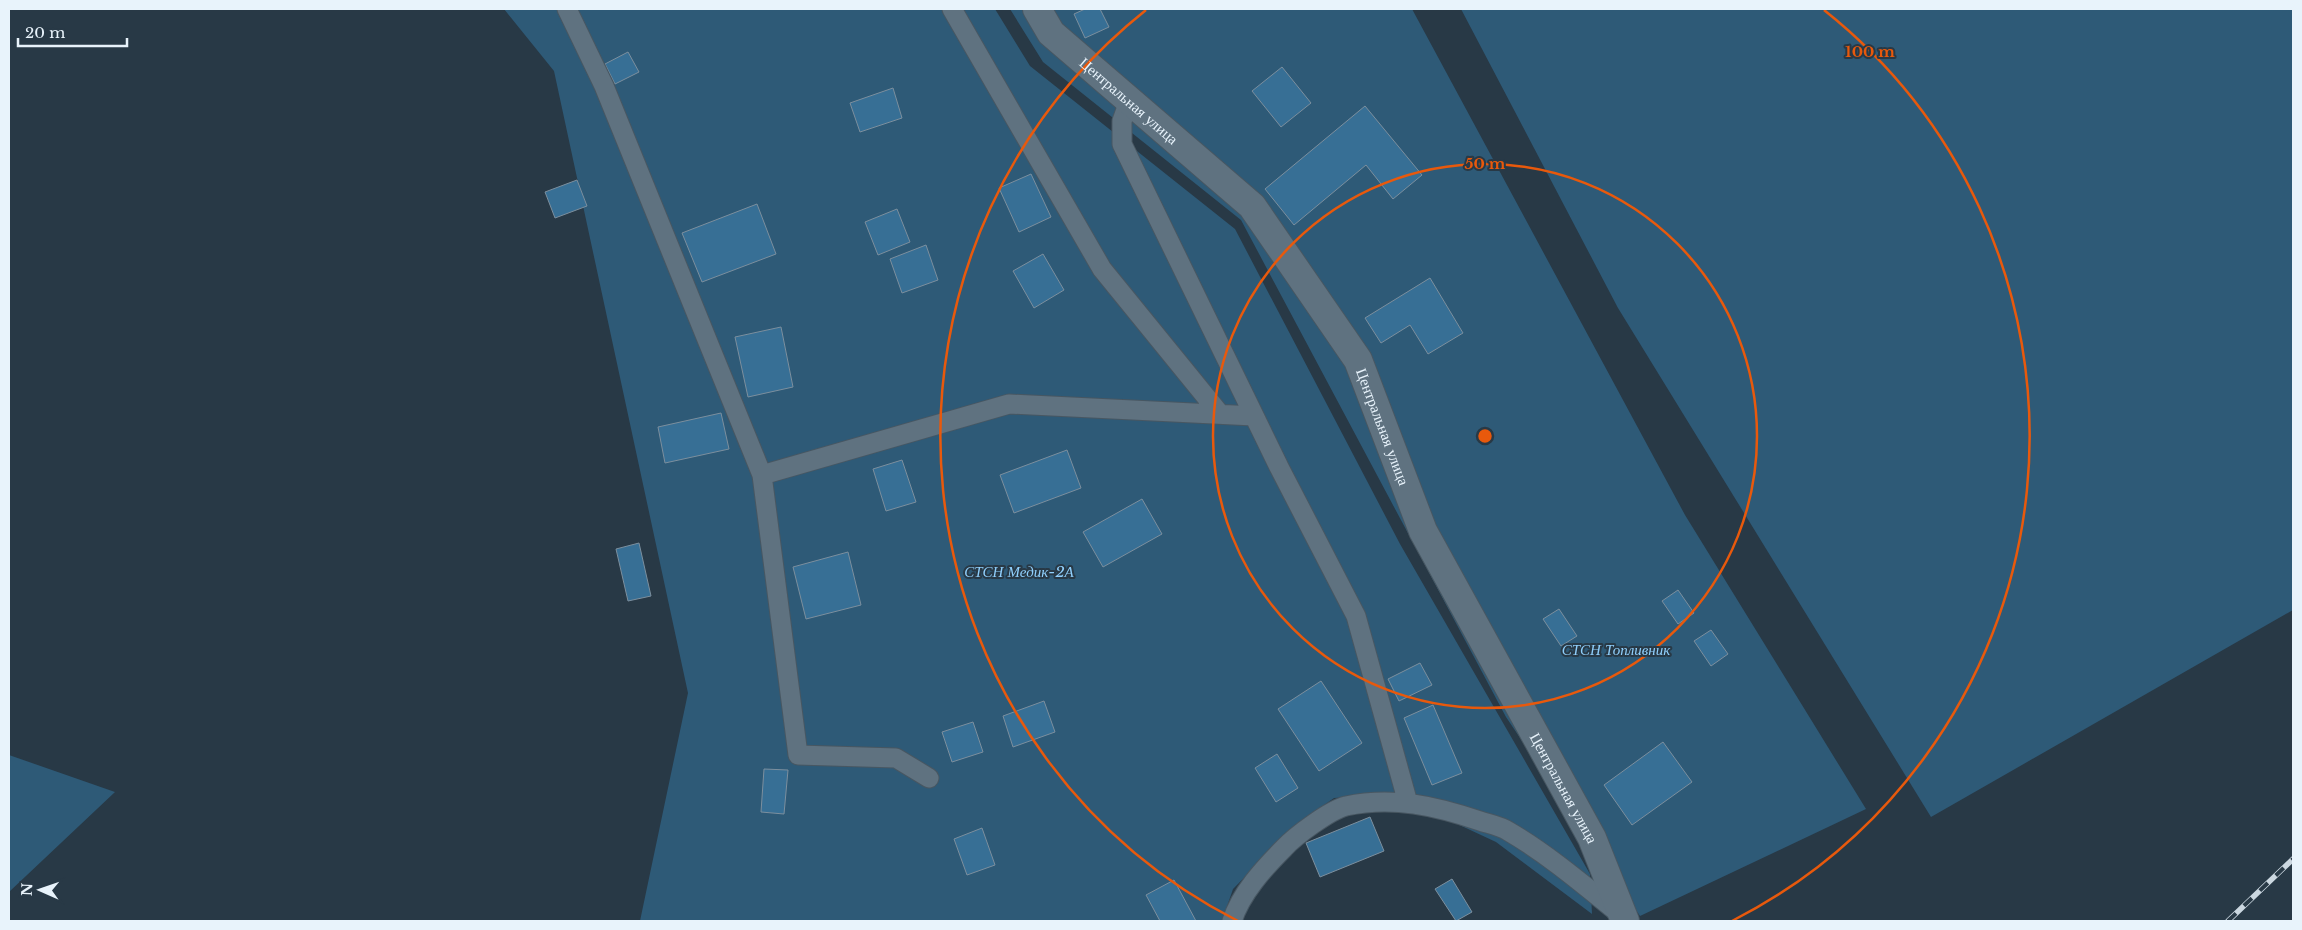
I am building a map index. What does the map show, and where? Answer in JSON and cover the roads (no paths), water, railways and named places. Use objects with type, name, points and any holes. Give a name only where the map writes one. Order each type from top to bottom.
[{"type":"street","name":"Центральная улица","points":[[1037,9],[1050,33],[1252,206],[1358,360],[1423,531],[1592,838],[1624,920]]},
{"type":"lane","points":[[567,9],[604,86],[762,475],[798,755],[896,758],[929,778]]},
{"type":"lane","points":[[952,9],[1102,269],[1220,414]]},
{"type":"lane","points":[[1129,100],[1122,122],[1122,144],[1254,416],[1356,616],[1408,803]]},
{"type":"lane","points":[[762,475],[1008,404],[1254,416]]},
{"type":"lane","points":[[1232,921],[1234,912],[1263,869],[1298,833],[1345,806],[1408,803],[1417,803],[1463,815],[1507,830],[1563,868],[1624,920]]},
{"type":"railway","points":[[2228,921],[2293,859]]},
{"type":"park label","name":"СТСН Медик-2А","points":[[1019,571]]},
{"type":"park label","name":"СТСН Топливник","points":[[1616,649]]}]
